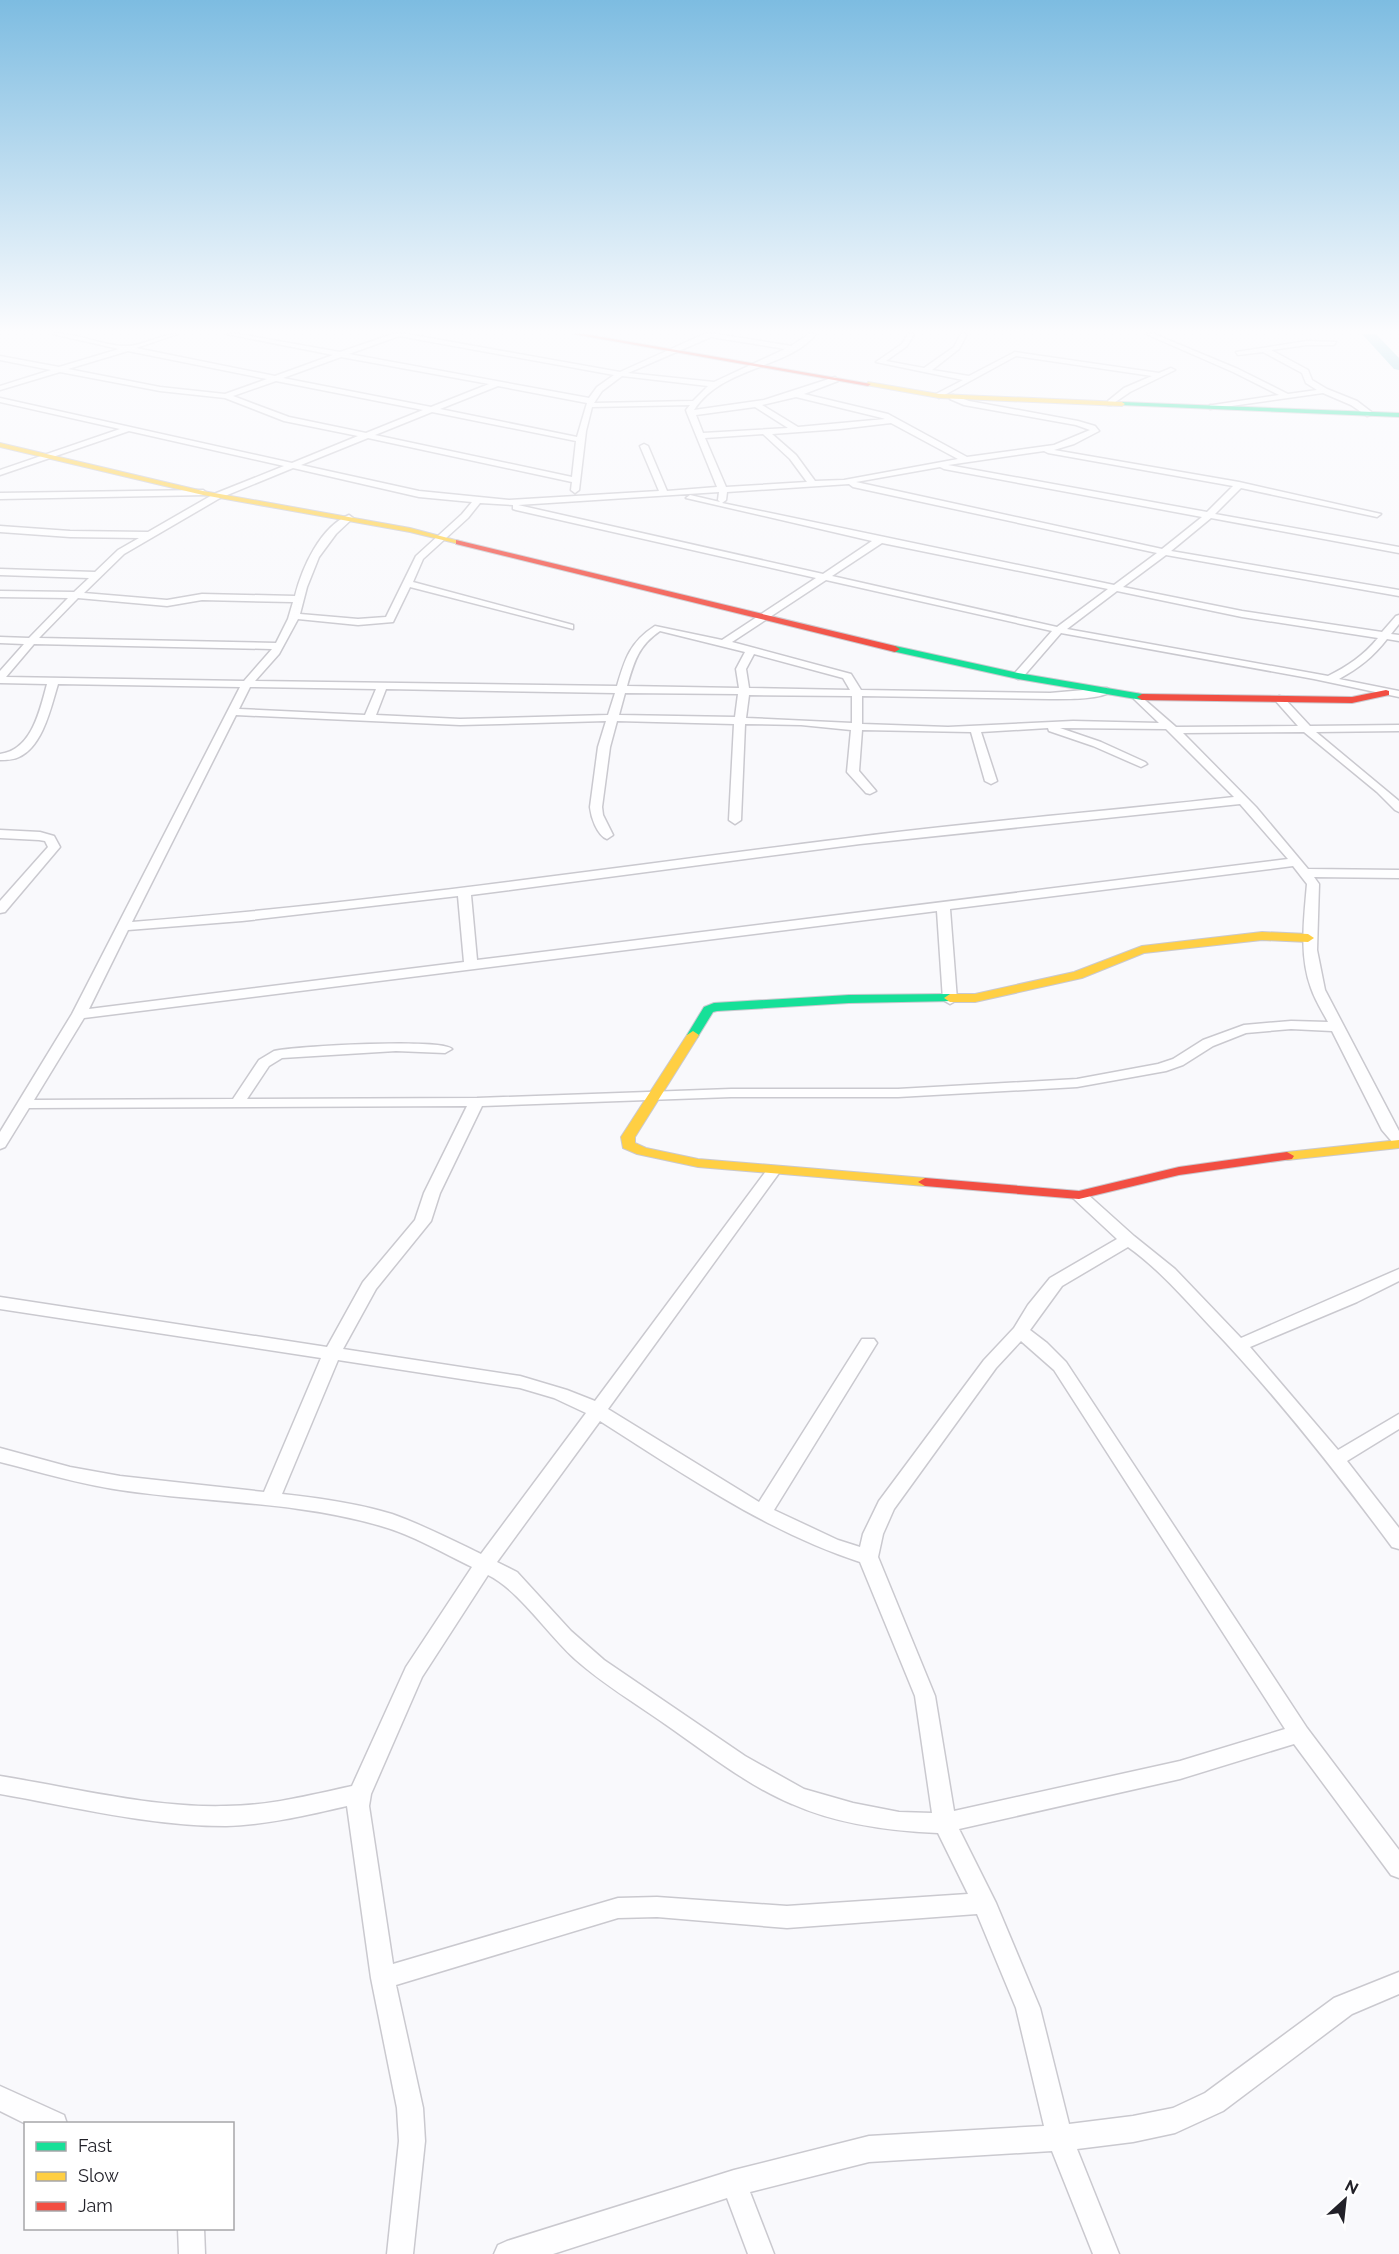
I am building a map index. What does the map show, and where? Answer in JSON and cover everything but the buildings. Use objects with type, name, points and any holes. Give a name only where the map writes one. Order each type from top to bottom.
[{"type":"street","points":[[0,472],[97,439]]},
{"type":"street","points":[[173,439],[419,494],[508,503],[665,495],[844,482],[932,465],[1039,449],[1077,439]]},
{"type":"street","points":[[0,678],[31,640],[114,556],[217,496],[361,439]]},
{"type":"street","points":[[384,439],[576,480]]},
{"type":"street","points":[[574,500],[581,440],[577,439]]},
{"type":"street","points":[[702,439],[723,491],[722,506]]},
{"type":"street","points":[[773,439],[793,457],[814,485]]},
{"type":"street","points":[[929,439],[966,460]]},
{"type":"street","points":[[0,445],[217,496],[349,518],[440,537],[765,617],[1018,675],[1138,697],[1352,700],[1395,694]]},
{"type":"street","points":[[644,446],[665,495]]},
{"type":"street","points":[[1039,449],[1239,485],[1377,514]]},
{"type":"street","points":[[932,465],[1399,550]]},
{"type":"street","points":[[844,482],[1164,552],[1399,593]]},
{"type":"street","points":[[1018,675],[1059,630],[1164,552],[1208,516],[1239,485]]},
{"type":"street","points":[[0,496],[203,493]]},
{"type":"street","points":[[676,494],[880,540],[1242,614],[1399,638]]},
{"type":"street","points":[[294,616],[358,622],[390,620],[423,552],[465,516],[477,501]]},
{"type":"street","points":[[508,503],[528,511],[1059,630],[1330,679],[1395,694]]},
{"type":"street","points":[[0,1144],[79,1014],[247,683],[265,665],[278,646],[294,616],[319,549],[330,534],[349,518]]},
{"type":"street","points":[[0,529],[70,534],[150,535]]},
{"type":"street","points":[[724,643],[880,540]]},
{"type":"street","points":[[0,572],[95,575]]},
{"type":"street","points":[[406,583],[570,627]]},
{"type":"street","points":[[0,594],[75,595],[167,603],[202,597],[299,599]]},
{"type":"street","points":[[1330,679],[1370,654],[1399,618]]},
{"type":"street","points":[[608,835],[597,815],[595,799],[604,747],[633,653],[643,638],[654,630],[670,630],[847,676],[857,692],[854,772],[870,790]]},
{"type":"street","points":[[0,640],[278,646]]},
{"type":"street","points":[[735,820],[739,721],[744,690],[741,669],[751,651]]},
{"type":"street","points":[[0,678],[53,682],[247,683],[621,691],[730,692],[744,690],[1050,696],[1107,691]]},
{"type":"street","points":[[0,757],[16,754],[27,743],[42,717],[53,682]]},
{"type":"street","points":[[369,718],[382,686]]},
{"type":"street","points":[[1138,697],[1173,728],[1243,800],[1313,884],[1308,938],[1310,966],[1326,1009],[1338,1027],[1390,1130],[1399,1142]]},
{"type":"street","points":[[1279,699],[1307,729],[1399,808]]},
{"type":"street","points":[[233,712],[480,722],[612,718],[801,722],[857,728],[975,729],[1097,724],[1173,728],[1399,728]]},
{"type":"street","points":[[1044,727],[1097,744],[1141,764]]},
{"type":"street","points":[[975,729],[991,781]]},
{"type":"street","points":[[125,926],[242,917],[464,892],[860,840],[1243,800]]},
{"type":"street","points":[[0,834],[46,837],[52,841],[54,847],[0,909]]},
{"type":"street","points":[[79,1014],[471,964],[815,924],[943,905],[1300,867],[1399,874]]},
{"type":"street","points":[[464,892],[471,964]]},
{"type":"street","points":[[943,905],[950,1000]]},
{"type":"street","points":[[1308,938],[1262,936],[1142,950],[1078,975],[994,994],[950,1000],[849,999],[714,1007],[708,1010],[652,1096],[628,1137],[628,1145],[642,1151],[698,1163],[1079,1194],[1179,1171],[1239,1161],[1399,1142]]},
{"type":"street","points":[[26,1104],[477,1102],[652,1096],[898,1093],[1077,1083],[1161,1068],[1178,1062],[1208,1043],[1244,1029],[1291,1025],[1338,1027]]},
{"type":"street","points":[[237,1103],[264,1063],[279,1054],[396,1047],[444,1049]]},
{"type":"street","points":[[270,1499],[331,1355],[369,1286],[423,1221],[432,1192],[477,1102]]},
{"type":"street","points":[[400,2254],[412,2141],[410,2108],[383,1978],[358,1806],[360,1794],[413,1673],[485,1564],[774,1170]]},
{"type":"street","points":[[1079,1194],[1128,1240],[1157,1261],[1240,1345],[1337,1459],[1399,1542]]},
{"type":"street","points":[[1106,2254],[1060,2138],[1028,2008],[984,1903],[945,1823],[925,1696],[868,1557],[873,1534],[886,1506],[990,1364],[1020,1332],[1034,1309],[1056,1282],[1128,1240]]},
{"type":"street","points":[[1240,1345],[1351,1298],[1399,1274]]},
{"type":"street","points":[[0,1303],[520,1382],[573,1397],[762,1513],[831,1545],[868,1557]]},
{"type":"street","points":[[1020,1332],[1041,1347],[1060,1366],[1299,1734],[1399,1868]]},
{"type":"street","points":[[762,1513],[868,1343]]},
{"type":"street","points":[[1337,1459],[1399,1420]]},
{"type":"street","points":[[0,1455],[70,1474],[120,1483],[331,1506],[387,1520],[418,1532],[498,1570],[520,1586],[564,1638],[597,1666],[767,1780],[798,1797],[853,1813],[899,1822],[945,1823],[1180,1770],[1299,1734]]},
{"type":"street","points":[[0,1785],[167,1814],[227,1816],[297,1808],[360,1794]]},
{"type":"street","points":[[383,1978],[618,1908],[657,1907],[787,1917],[984,1903]]},
{"type":"street","points":[[517,2253],[734,2183],[869,2149],[1060,2138],[1133,2129],[1174,2120],[1214,2102],[1343,2006],[1399,1983]]},
{"type":"street","points":[[0,2098],[51,2122]]},
{"type":"street","points":[[734,2183],[761,2254]]},
{"type":"street","points":[[191,2230],[192,2254]]},
{"type":"traffic: fast","points":[[895,649],[1018,676],[1142,697]]},
{"type":"traffic: fast","points":[[693,1035],[708,1010],[714,1007],[849,999],[950,998]]},
{"type":"traffic: slow","points":[[0,445],[203,493],[410,530],[459,542]]},
{"type":"traffic: slow","points":[[950,998],[975,998],[1078,975],[1142,950],[1262,936],[1308,938]]},
{"type":"traffic: slow","points":[[693,1035],[628,1137],[628,1145],[642,1151],[698,1163],[925,1182]]},
{"type":"traffic: slow","points":[[1287,1156],[1399,1144]]},
{"type":"traffic: jam","points":[[459,542],[895,649]]},
{"type":"traffic: jam","points":[[1142,697],[1352,700],[1386,693]]},
{"type":"traffic: jam","points":[[925,1182],[1079,1195],[1179,1171],[1287,1156]]}]
